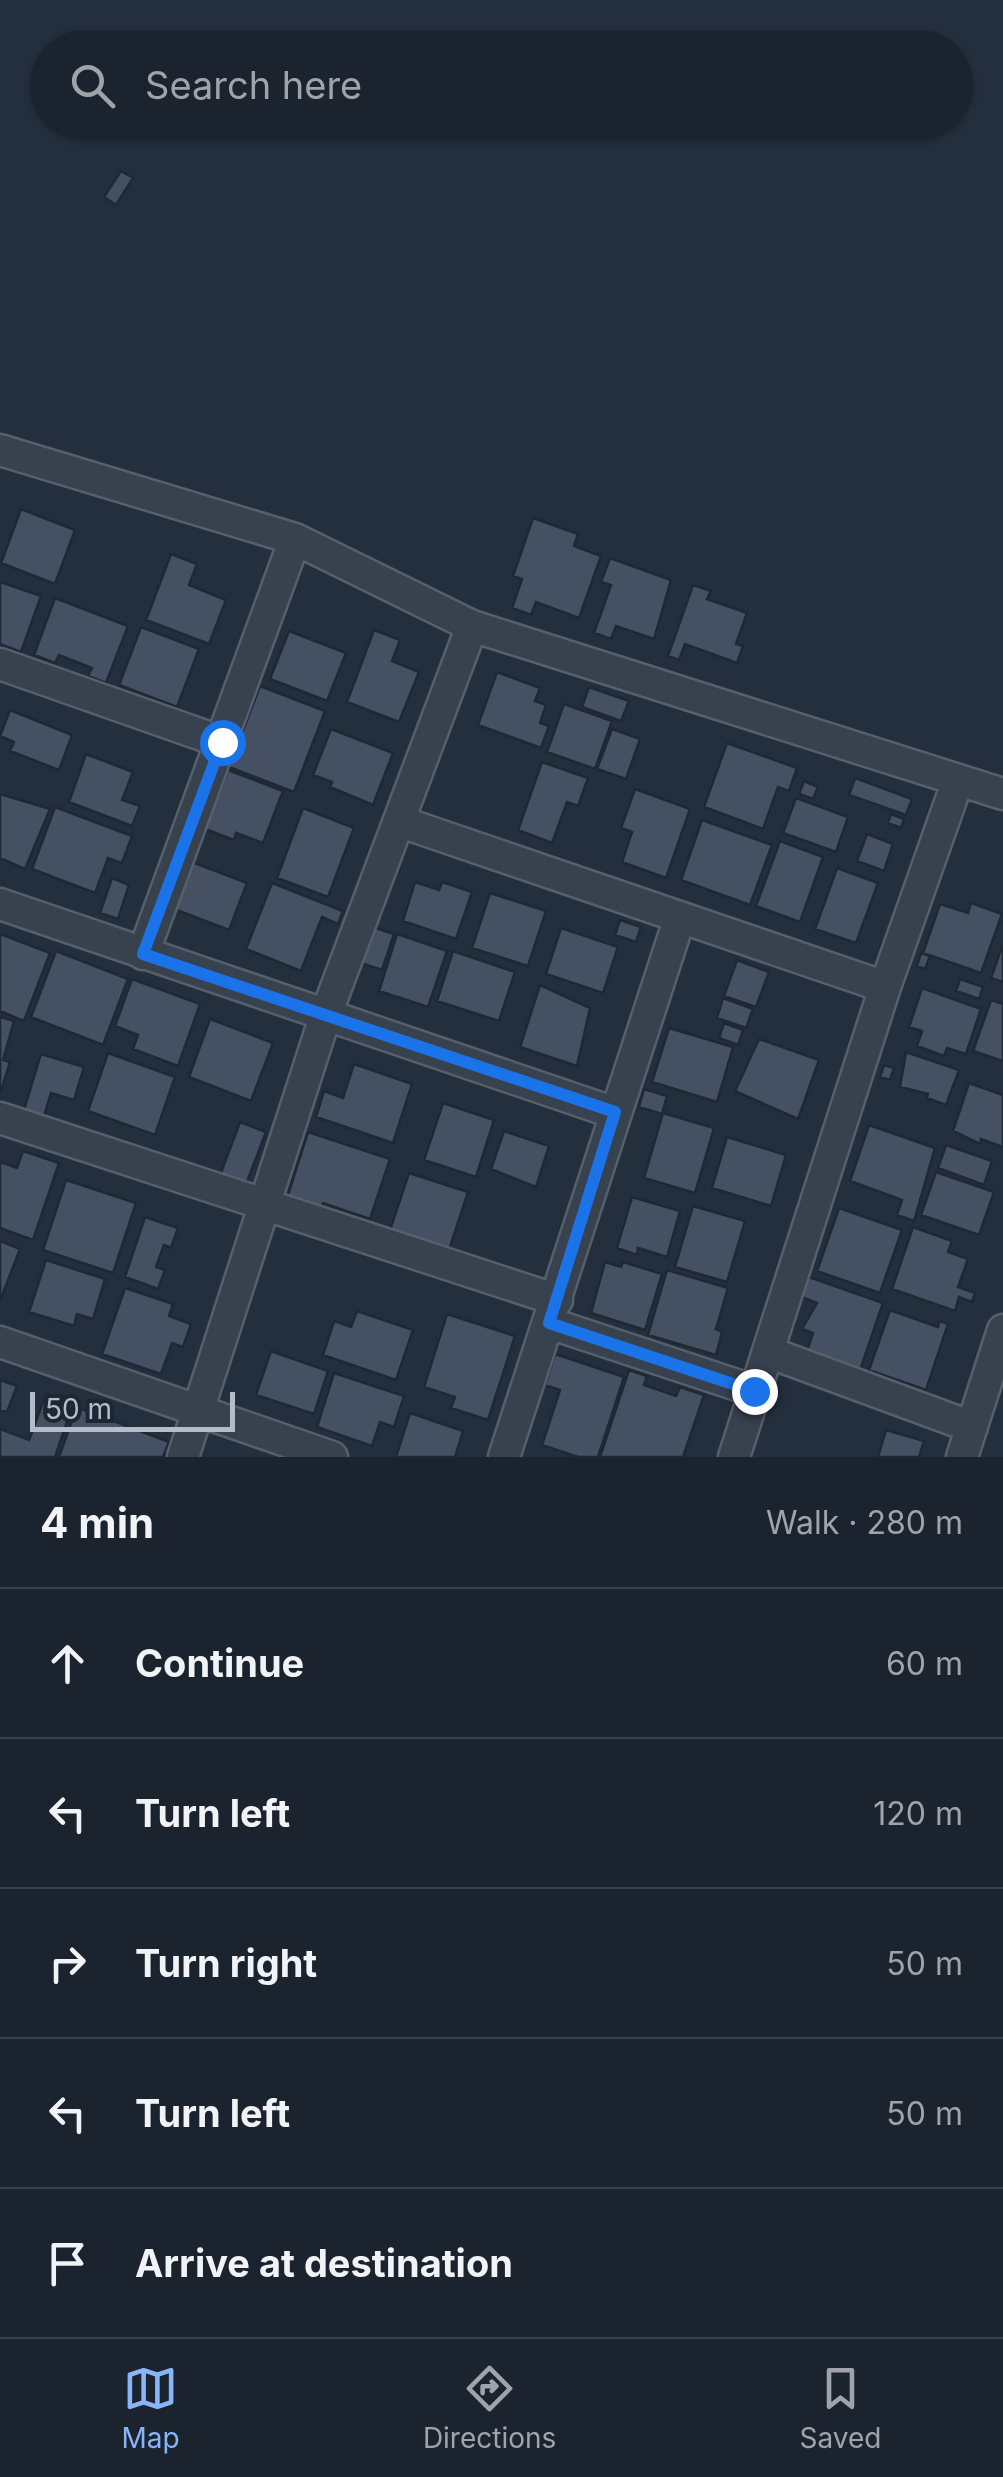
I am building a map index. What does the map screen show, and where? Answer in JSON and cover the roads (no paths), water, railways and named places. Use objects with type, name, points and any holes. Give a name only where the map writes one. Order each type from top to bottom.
[{"type":"street","points":[[0,450],[295,539],[472,626],[1003,794]]},
{"type":"street","points":[[143,954],[295,539]]},
{"type":"street","points":[[183,1457],[326,1017],[472,626]]},
{"type":"street","points":[[0,664],[222,742]]},
{"type":"street","points":[[734,1457],[885,987],[958,780]]},
{"type":"street","points":[[400,822],[885,987]]},
{"type":"street","points":[[0,904],[615,1112]]},
{"type":"street","points":[[504,1457],[679,920]]},
{"type":"street","points":[[0,1118],[264,1205],[754,1391]]},
{"type":"street","points":[[962,1457],[1003,1330]]},
{"type":"street","points":[[0,1342],[332,1457]]},
{"type":"street","points":[[768,1352],[972,1427]]}]
